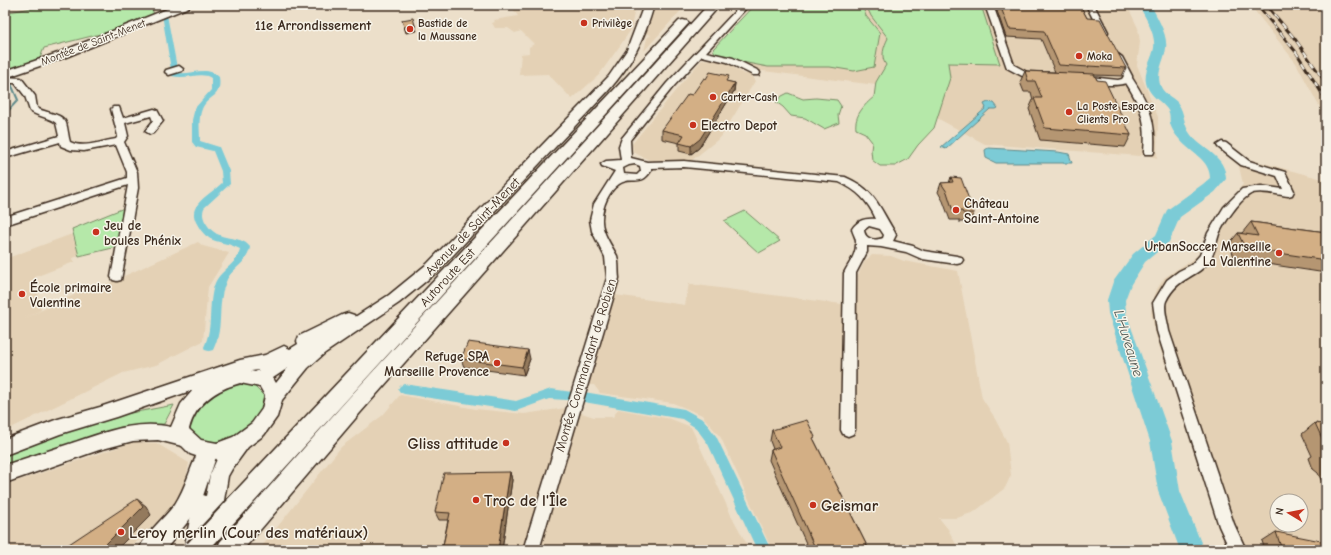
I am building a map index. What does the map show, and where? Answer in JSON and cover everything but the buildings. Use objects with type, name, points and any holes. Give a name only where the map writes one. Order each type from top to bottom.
[{"type":"highway","name":"Autoroute Est","points":[[194,550],[699,5]]},
{"type":"highway","name":"Autoroute Est","points":[[233,545],[353,407],[714,5]]},
{"type":"highway","points":[[150,550],[182,512],[194,492],[195,448]]},
{"type":"main road","name":"Montée de Saint-Menet","points":[[5,74],[46,61],[186,5]]},
{"type":"main road","name":"Avenue de Saint-Menet","points":[[260,378],[403,284],[422,269],[606,81],[625,53],[631,37],[639,5]]},
{"type":"main road","name":"Avenue de Saint-Menet","points":[[274,397],[302,362],[319,348],[394,299],[432,268],[594,101],[620,72],[629,59],[639,37],[649,5]]},
{"type":"main road","points":[[5,447],[58,427],[240,367],[268,361],[282,356],[291,348],[359,313]]},
{"type":"main road","points":[[5,474],[99,442],[133,433],[158,432],[195,448],[212,451],[226,448],[241,442],[256,432],[267,420],[273,406],[273,390],[267,382],[260,378],[240,376],[230,378],[208,387],[188,406],[181,419],[179,431],[195,448],[206,487],[194,550]]},
{"type":"main road","points":[[106,412],[199,394]]},
{"type":"main road","points":[[205,550],[219,475],[224,463],[241,442]]},
{"type":"street","points":[[622,170],[625,140],[670,85],[745,5]]},
{"type":"street","points":[[989,5],[1010,66],[1018,72],[1030,76],[1052,77]]},
{"type":"street","points":[[1090,5],[1107,37]]},
{"type":"street","points":[[1114,50],[1150,122],[1151,135],[1149,152]]},
{"type":"street","points":[[700,53],[730,60],[756,74]]},
{"type":"street","points":[[18,80],[21,73],[46,61]]},
{"type":"street","points":[[169,72],[179,69]]},
{"type":"street","points":[[1082,80],[1118,83],[1125,82],[1128,79]]},
{"type":"street","points":[[5,80],[18,80]]},
{"type":"street","points":[[18,80],[30,96],[33,108],[39,113],[56,118],[61,122],[65,144],[70,147],[77,148],[119,142]]},
{"type":"street","points":[[116,109],[123,136],[119,142]]},
{"type":"street","points":[[119,122],[154,112],[158,121],[150,131]]},
{"type":"street","points":[[5,155],[64,138]]},
{"type":"street","points":[[117,277],[133,180],[132,172],[119,142]]},
{"type":"street","points":[[1222,145],[1245,163],[1281,174],[1290,191],[1288,193],[1262,189],[1246,191],[1228,210],[1214,233],[1210,248],[1205,258],[1195,268],[1183,274],[1171,283],[1159,303],[1163,331],[1227,526],[1238,550]]},
{"type":"street","points":[[602,163],[622,170],[637,178],[642,176],[645,168]]},
{"type":"street","points":[[622,170],[695,165],[834,178],[849,182],[866,193],[873,201],[883,237]]},
{"type":"street","name":"Montée Commandant de Robien","points":[[532,550],[554,467],[613,278],[611,257],[598,231],[596,220],[599,204],[622,170]]},
{"type":"street","points":[[825,178],[848,186],[868,201],[871,209],[871,216],[867,222],[858,229],[859,235],[868,242],[883,237]]},
{"type":"street","points":[[5,221],[133,180]]},
{"type":"street","points":[[867,222],[876,222],[883,237],[922,255],[956,260]]},
{"type":"street","points":[[861,252],[883,237]]},
{"type":"street","points":[[848,430],[850,273],[861,252],[862,238]]},
{"type":"shaded area","points":[[510,5],[636,5],[630,31],[599,75],[572,99],[548,74],[519,75],[521,54],[529,53],[529,47],[534,44],[521,31],[515,33],[508,28],[495,28],[492,23],[495,22],[494,20],[518,16]]},
{"type":"shaded area","points":[[653,5],[686,5],[644,51],[647,38],[651,35],[645,33],[645,26]]},
{"type":"shaded area","points":[[754,5],[1127,5],[1138,28],[1140,42],[1137,65],[1158,117],[1157,158],[1144,154],[1140,156],[985,144],[876,85],[755,70],[742,62],[715,53],[713,49]]},
{"type":"shaded area","points":[[1250,5],[1326,5],[1326,119],[1296,63]]},
{"type":"shaded area","points":[[712,59],[729,64],[744,74],[750,74],[755,81],[721,137],[691,161],[651,161],[633,152],[632,144],[685,79],[702,60]]},
{"type":"shaded area","points":[[1248,159],[1326,180],[1326,550],[1230,550],[1157,339],[1151,313],[1154,294],[1164,278],[1202,253],[1203,243],[1243,184],[1238,162]]},
{"type":"shaded area","points":[[72,234],[79,256],[73,258],[74,262],[35,277],[41,310],[25,318],[93,286],[96,289],[198,242],[203,246],[229,253],[208,287],[203,341],[156,365],[123,373],[5,431],[5,259]]},
{"type":"shaded area","points":[[872,255],[891,256],[904,261],[958,271],[982,398],[1007,442],[1011,475],[1005,488],[974,512],[957,518],[939,518],[948,529],[959,550],[772,550],[721,438],[702,415],[673,403],[600,393],[594,385],[588,385],[615,295],[685,305],[689,284],[857,306],[858,275],[865,261]]},
{"type":"shaded area","points":[[400,395],[476,409],[524,414],[566,408],[594,417],[613,417],[618,409],[671,419],[691,427],[731,515],[750,550],[259,550],[341,447],[383,415]]},
{"type":"shaded area","points":[[134,442],[156,443],[189,463],[184,490],[171,508],[128,550],[5,550],[5,485]]},
{"type":"green space","points":[[49,5],[151,5],[154,15],[124,28],[44,48],[40,58],[14,68],[6,67],[5,20],[9,12]]},
{"type":"green space","points":[[754,5],[862,5],[866,16],[880,33],[874,67],[854,71],[830,67],[768,67],[742,62],[715,53],[713,49]]},
{"type":"green space","points":[[866,5],[981,5],[1000,64],[948,63],[950,78],[934,128],[918,145],[908,159],[895,166],[880,166],[872,160],[872,142],[865,133],[856,129],[858,115],[863,107],[874,97],[876,82],[886,65],[883,55],[888,38],[871,16]]},
{"type":"green space","points":[[788,93],[803,99],[816,98],[837,100],[841,106],[838,115],[839,123],[824,129],[805,118],[791,116],[776,102]]},
{"type":"green space","name":"Jeu de boules Phénix","points":[[124,208],[117,247],[79,256],[72,229]]},
{"type":"green space","points":[[745,211],[780,241],[759,253],[724,221]]},
{"type":"green space","points":[[243,384],[254,386],[265,397],[260,415],[249,429],[233,438],[198,444],[186,434],[192,409],[197,403],[215,392]]},
{"type":"green space","points":[[174,405],[164,424],[142,426],[5,467],[5,451],[104,418]]},
{"type":"water","points":[[988,102],[994,103],[998,108],[990,109],[946,149],[941,147],[986,108],[984,104]]},
{"type":"water","points":[[988,148],[1058,152],[1069,154],[1072,163],[996,163],[986,158],[985,150]]},
{"type":"waterway","points":[[5,9],[9,5]]},
{"type":"waterway","name":"L'Huveaune","points":[[1145,5],[1159,35],[1160,48],[1155,61],[1153,76],[1154,86],[1159,94],[1171,104],[1177,113],[1177,124],[1186,138],[1206,154],[1218,171],[1218,179],[1209,188],[1173,214],[1163,238],[1139,258],[1122,282],[1116,300],[1117,313],[1161,441],[1169,491],[1192,550]]},
{"type":"waterway","points":[[164,15],[175,74],[185,75],[206,73],[215,77],[215,90],[213,94],[202,103],[197,113],[196,142],[199,145],[216,149],[225,171],[226,184],[201,206],[198,212],[199,218],[205,229],[215,238],[245,247],[243,257],[227,272],[218,289],[215,332],[209,347]]},
{"type":"waterway","points":[[5,114],[18,100],[11,84]]},
{"type":"waterway","points":[[404,389],[516,406],[549,394],[568,395]]},
{"type":"waterway","points":[[584,397],[684,414],[700,424],[712,440],[764,550]]},
{"type":"railway","points":[[1257,5],[1296,52],[1326,100]]},
{"type":"railway","points":[[1266,5],[1295,39],[1326,83]]},
{"type":"place","name":"Privilège","points":[[584,23]]},
{"type":"place","name":"Bastide de la Maussane","points":[[410,29]]},
{"type":"place","name":"Moka","points":[[1079,56]]},
{"type":"place","name":"Carter-Cash","points":[[713,97]]},
{"type":"place","name":"La Poste Espace Clients Pro","points":[[1069,112]]},
{"type":"place","name":"Electro Depot","points":[[693,125]]},
{"type":"place","name":"Château Saint-Antoine","points":[[956,210]]},
{"type":"place","name":"Jeu de boules Phénix","points":[[96,232]]},
{"type":"place","name":"UrbanSoccer Marseille La Valentine","points":[[1279,253]]},
{"type":"place","name":"École primaire Valentine","points":[[22,294]]},
{"type":"place","name":"Refuge SPA Marseille Provence","points":[[497,363]]},
{"type":"place","name":"Gliss attitude","points":[[506,443]]},
{"type":"place","name":"Troc de l'Île","points":[[476,500]]},
{"type":"place","name":"Geismar","points":[[813,505]]},
{"type":"place","name":"Leroy merlin (Cour des matériaux)","points":[[121,532]]},
{"type":"district","name":"11e Arrondissement","points":[[313,25]]}]
